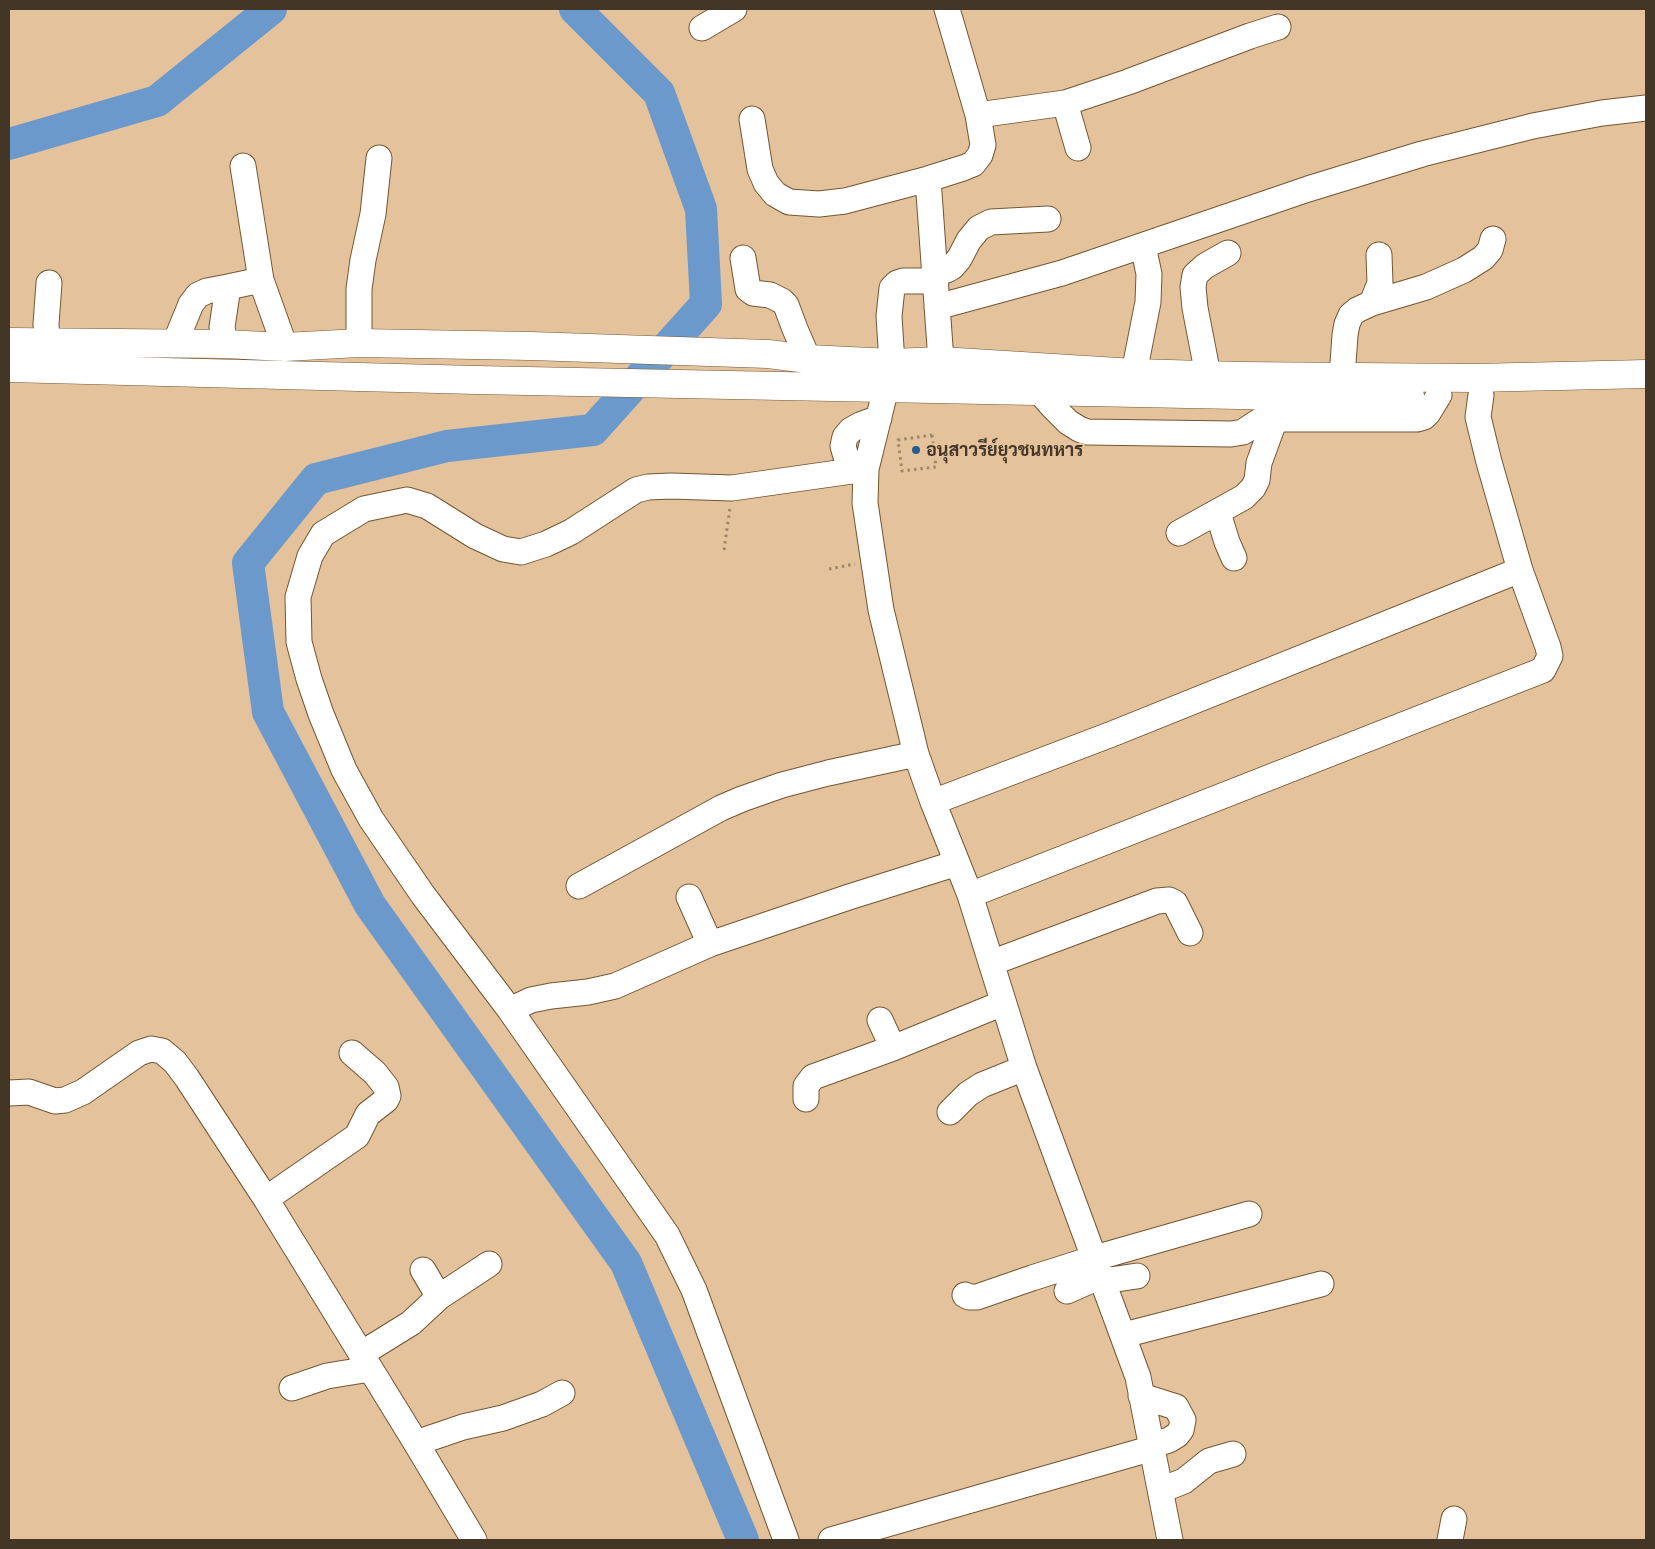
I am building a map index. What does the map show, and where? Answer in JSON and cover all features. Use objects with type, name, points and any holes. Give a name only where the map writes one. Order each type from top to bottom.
[{"type":"main road","points":[[9,342],[174,343],[284,347],[359,343],[531,346],[768,354],[808,359],[889,375],[1039,391],[1340,397],[1646,392]]},
{"type":"main road","points":[[9,368],[702,384],[889,375],[941,361],[1134,373],[1208,375],[1475,378],[1646,374]]},
{"type":"street","points":[[702,28],[734,9]]},
{"type":"street","points":[[752,119],[760,169],[766,184],[775,194],[789,202],[818,204],[845,201],[928,179],[973,164],[980,155],[983,145],[978,115],[947,9]]},
{"type":"street","points":[[978,115],[1065,103],[1128,82],[1250,36],[1278,28]]},
{"type":"street","points":[[1065,103],[1078,148]]},
{"type":"street","points":[[937,307],[1062,273],[1308,189],[1422,154],[1532,126],[1602,112],[1646,108]]},
{"type":"street","points":[[359,343],[359,289],[373,214],[379,158]]},
{"type":"street","points":[[242,166],[260,280],[284,347]]},
{"type":"street","points":[[928,179],[941,361]]},
{"type":"street","points":[[1048,219],[992,222],[979,228],[952,267],[935,276],[896,283],[892,288],[889,316],[889,375],[878,418],[858,470],[881,610],[916,754],[970,895],[1024,1068],[1138,1377],[1170,1540]]},
{"type":"street","points":[[1342,377],[1347,324],[1351,315],[1372,303],[1426,287],[1464,270],[1484,258],[1490,250],[1493,239]]},
{"type":"street","points":[[1134,373],[1148,302],[1149,274],[1143,246]]},
{"type":"street","points":[[1208,375],[1195,308],[1193,287],[1195,275],[1205,266],[1228,253]]},
{"type":"street","points":[[1372,303],[1380,283],[1379,255]]},
{"type":"street","points":[[743,258],[748,289],[753,293],[770,295],[786,305],[808,359]]},
{"type":"street","points":[[174,343],[191,304],[198,295],[207,291],[260,280]]},
{"type":"street","points":[[47,342],[46,324],[50,283]]},
{"type":"street","points":[[225,344],[222,328],[228,287]]},
{"type":"street","points":[[1039,391],[1068,422],[1087,432],[1231,434],[1242,432],[1261,420],[1424,417],[1428,414],[1439,396]]},
{"type":"street","points":[[970,895],[1543,670],[1550,656],[1548,647],[1520,570],[1489,462],[1478,417],[1481,395]]},
{"type":"street","points":[[1179,533],[1218,513],[1244,497],[1253,488],[1257,480],[1259,463],[1275,419]]},
{"type":"street","points":[[786,1540],[694,1290],[667,1235],[510,1010],[418,888],[371,820],[344,770],[321,714],[299,642],[298,597],[310,556],[323,534],[364,509],[407,500],[427,506],[475,536],[503,548],[521,552],[546,544],[571,532],[636,490],[648,487],[732,488],[858,470]]},
{"type":"street","points":[[1218,513],[1226,542],[1234,558]]},
{"type":"street","points":[[933,802],[1112,734],[1520,570]]},
{"type":"street","points":[[578,886],[721,808],[742,799],[782,785],[828,773],[916,754]]},
{"type":"street","points":[[510,1010],[531,1000],[615,986],[710,944],[848,897],[957,863]]},
{"type":"street","points":[[689,897],[710,944]]},
{"type":"street","points":[[991,964],[1157,901],[1169,900],[1176,903],[1190,932]]},
{"type":"street","points":[[806,1099],[806,1086],[814,1077],[893,1048],[1003,1003]]},
{"type":"street","points":[[880,1020],[893,1048]]},
{"type":"street","points":[[9,1094],[29,1092],[55,1101],[65,1100],[83,1092],[139,1053],[151,1048],[162,1052],[175,1062],[266,1199],[474,1540]]},
{"type":"street","points":[[266,1199],[357,1136],[368,1114],[386,1100],[388,1096],[386,1087],[375,1073],[352,1053]]},
{"type":"street","points":[[950,1112],[968,1094],[982,1085],[1024,1068]]},
{"type":"street","points":[[1067,1291],[1100,1272],[1249,1214]]},
{"type":"street","points":[[292,1388],[366,1362],[439,1297],[489,1264]]},
{"type":"street","points":[[423,1270],[439,1297]]},
{"type":"street","points":[[965,1295],[977,1297],[1032,1278],[1100,1272],[1137,1276]]},
{"type":"street","points":[[1124,1335],[1322,1284]]},
{"type":"street","points":[[416,1443],[463,1427],[503,1418],[542,1404],[562,1393]]},
{"type":"street","points":[[831,1540],[1153,1446],[1177,1435],[1181,1430],[1183,1420],[1176,1407],[1142,1396]]},
{"type":"street","points":[[1161,1490],[1184,1482],[1209,1461],[1233,1454]]},
{"type":"path","points":[[932,435],[934,450],[936,466],[902,471],[898,440],[932,435]]},
{"type":"path","points":[[934,450],[1067,447]]},
{"type":"path","points":[[724,550],[732,488]]},
{"type":"path","points":[[829,569],[873,560]]},
{"type":"waterway","points":[[9,144],[157,101],[271,9]]},
{"type":"waterway","points":[[575,9],[659,93],[701,209],[706,304],[593,430],[447,446],[316,479],[248,563],[268,712],[370,905],[626,1263],[743,1540]]},
{"type":"place","name":"อนุสาวรีย์ยุวชนทหาร","points":[[916,450]]}]
